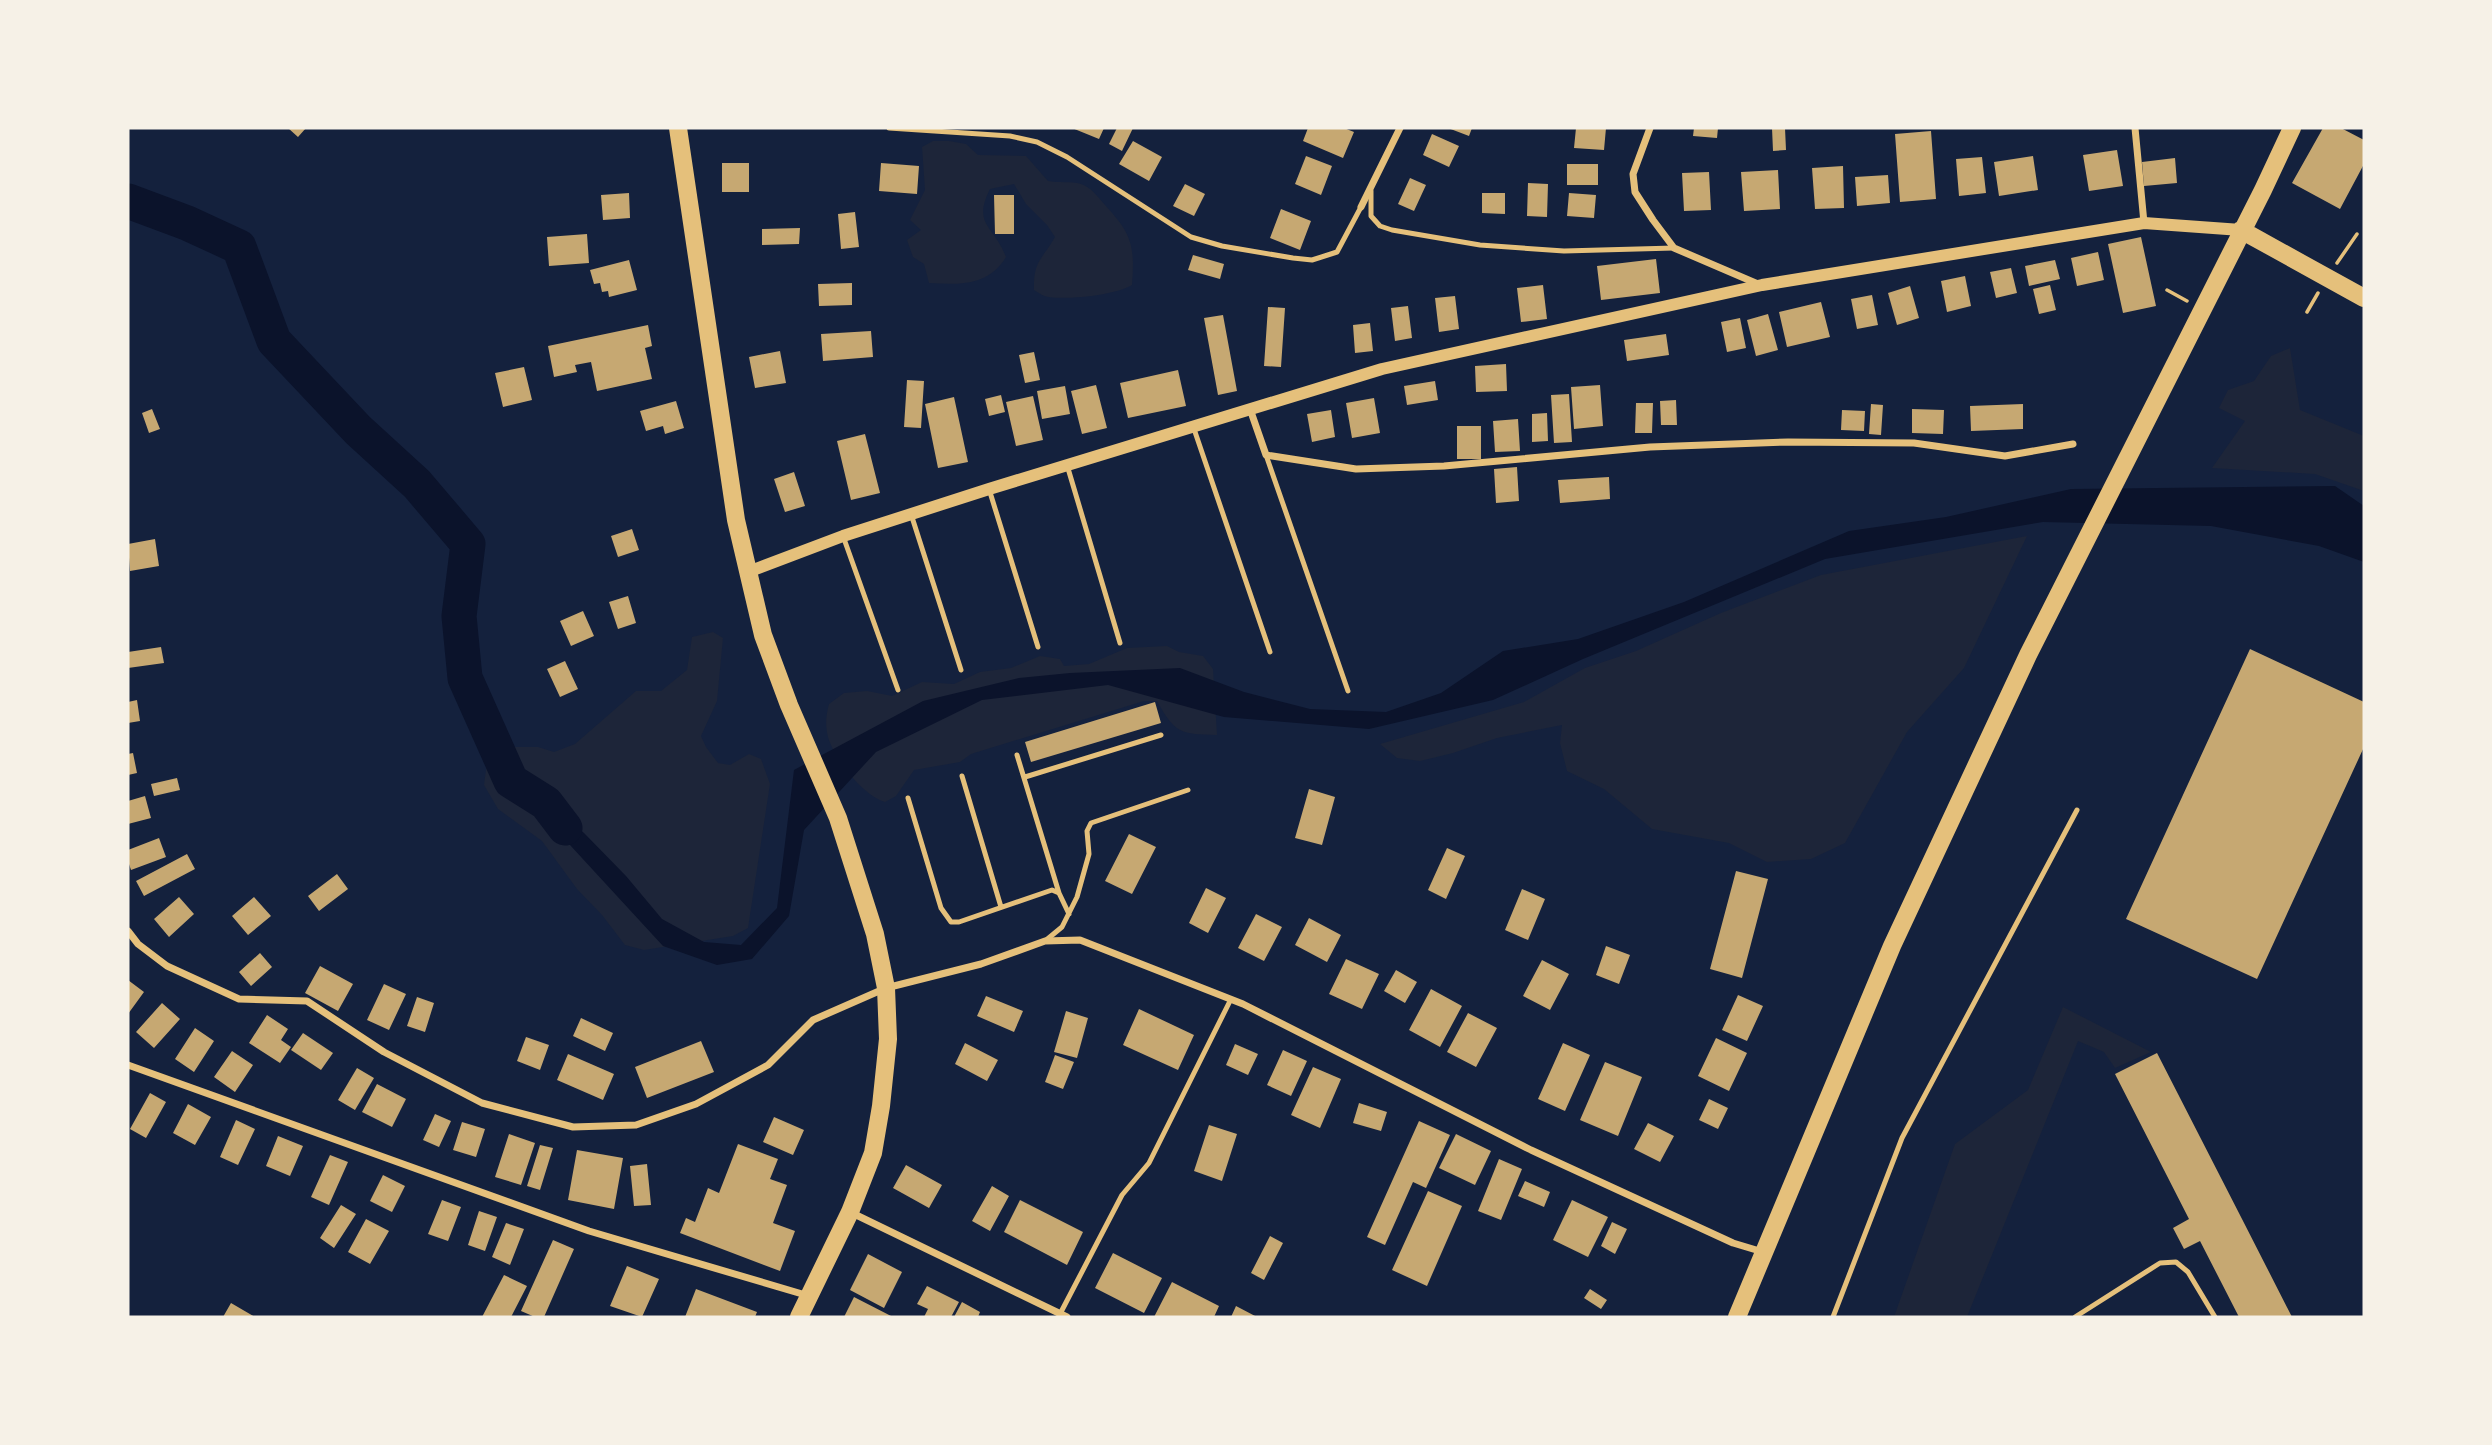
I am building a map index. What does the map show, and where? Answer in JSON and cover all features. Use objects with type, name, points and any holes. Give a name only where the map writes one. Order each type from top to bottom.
[{"type":"main road","points":[[678,128],[736,520],[763,635],[789,705],[838,818],[875,934],[886,988],[888,1039],[873,1153],[850,1212],[799,1317]]},
{"type":"main road","points":[[1737,1317],[1892,946],[2028,655],[2292,128]]},
{"type":"main road","points":[[2241,230],[2364,298]]},
{"type":"street","points":[[1361,207],[1400,128]]},
{"type":"street","points":[[1650,128],[1633,174],[1635,192],[1674,248],[1762,285]]},
{"type":"street","points":[[2135,128],[2144,223]]},
{"type":"street","points":[[748,572],[843,536],[989,489],[1382,369],[1762,285],[2144,223],[2241,230]]},
{"type":"street","points":[[1250,408],[1266,455],[1356,469],[1444,466],[1650,447],[1788,442],[1914,443],[2005,456],[2073,444]]},
{"type":"street","points":[[128,931],[138,944],[167,966],[239,999],[307,1001],[384,1052],[482,1103],[573,1127],[636,1125],[696,1104],[768,1065],[813,1020],[886,988],[981,964],[1045,941],[1080,940],[1231,999],[1531,1150],[1733,1244],[1763,1252]]},
{"type":"street","points":[[128,1065],[589,1231],[809,1296]]},
{"type":"street","points":[[850,1212],[1063,1315]]},
{"type":"lane","points":[[889,128],[1010,136],[1037,142],[1067,157],[1191,237],[1222,246],[1293,258],[1312,260],[1337,252],[1361,207]]},
{"type":"lane","points":[[1370,188],[1371,216],[1380,226],[1404,232],[1480,245],[1564,251],[1674,248]]},
{"type":"lane","points":[[1193,426],[1270,652]]},
{"type":"lane","points":[[1266,455],[1348,691]]},
{"type":"lane","points":[[1067,465],[1120,643]]},
{"type":"lane","points":[[989,489],[1038,647]]},
{"type":"lane","points":[[911,514],[961,670]]},
{"type":"lane","points":[[843,536],[898,690]]},
{"type":"lane","points":[[1024,777],[1161,735]]},
{"type":"lane","points":[[1017,755],[1059,893],[1069,914]]},
{"type":"lane","points":[[962,776],[1001,907]]},
{"type":"lane","points":[[1045,941],[1062,926],[1077,897],[1089,854],[1087,831],[1091,823],[1188,790]]},
{"type":"lane","points":[[908,798],[943,914],[951,922],[959,922],[1052,890],[1059,893]]},
{"type":"lane","points":[[1833,1317],[1902,1138],[2077,810]]},
{"type":"lane","points":[[1063,1315],[1122,1195],[1149,1163],[1231,999]]},
{"type":"lane","points":[[2075,1317],[2160,1263],[2176,1262],[2188,1272],[2215,1317]]},
{"type":"shaded area","points":[[933,141],[966,144],[978,155],[1026,156],[1048,181],[1077,183],[1088,187],[1121,224],[1130,241],[1133,260],[1132,285],[1104,294],[1068,298],[1047,297],[1034,290],[1039,261],[1055,237],[1026,204],[1014,184],[990,189],[983,210],[987,225],[1006,257],[999,267],[991,274],[972,282],[929,283],[924,264],[913,257],[907,240],[921,230],[910,220],[925,190],[922,147]]},
{"type":"shaded area","points":[[2290,348],[2300,410],[2364,436],[2364,491],[2315,474],[2212,468],[2245,421],[2219,408],[2228,390],[2254,381],[2271,356]]},
{"type":"shaded area","points":[[2335,486],[2364,506],[2364,562],[2319,546],[2211,526],[2043,522],[1825,559],[1583,659],[1493,700],[1369,729],[1224,717],[1108,685],[982,700],[876,752],[804,830],[789,916],[752,959],[717,965],[663,946],[570,845],[526,805],[536,791],[584,833],[626,876],[662,919],[704,942],[741,945],[777,908],[794,770],[923,701],[1019,678],[1180,668],[1244,692],[1310,709],[1386,712],[1441,693],[1503,651],[1578,639],[1684,602],[1849,531],[1946,517],[2071,489]]},
{"type":"shaded area","points":[[2027,536],[1964,668],[1907,732],[1845,843],[1811,859],[1767,862],[1729,843],[1652,829],[1604,789],[1567,771],[1560,743],[1562,725],[1497,738],[1420,761],[1397,758],[1380,744],[1524,702],[1585,668],[1636,651],[1721,613],[1821,575]]},
{"type":"shaded area","points":[[713,632],[723,638],[717,701],[701,736],[718,763],[730,765],[749,754],[761,759],[770,784],[748,928],[733,936],[644,950],[625,945],[577,889],[542,841],[498,809],[484,785],[487,762],[514,747],[538,747],[554,752],[575,744],[636,691],[661,691],[687,670],[692,637]]},
{"type":"shaded area","points":[[1167,646],[1179,652],[1203,656],[1213,669],[1217,735],[1180,730],[1169,720],[1157,701],[1144,701],[971,754],[960,762],[914,770],[896,796],[885,802],[868,792],[851,775],[836,755],[828,737],[826,720],[829,704],[844,693],[867,691],[892,696],[922,682],[954,684],[980,672],[1011,668],[1040,656],[1060,659],[1064,666],[1089,664],[1127,648]]},
{"type":"shaded area","points":[[2063,1007],[2151,1052],[2115,1068],[2104,1052],[2078,1041],[1967,1317],[1894,1317],[1955,1144],[2028,1090]]},
{"type":"building","points":[[288,128],[306,128],[298,137]]},
{"type":"building","points":[[1072,128],[1104,128],[1099,139]]},
{"type":"building","points":[[1117,128],[1133,128],[1122,151],[1109,144]]},
{"type":"building","points":[[1308,128],[1344,128],[1354,132],[1343,158],[1303,141]]},
{"type":"building","points":[[1448,128],[1472,128],[1469,136]]},
{"type":"building","points":[[1576,128],[1606,128],[1604,150],[1574,148]]},
{"type":"building","points":[[1694,128],[1718,128],[1717,138],[1693,136]]},
{"type":"building","points":[[1772,128],[1785,128],[1786,150],[1773,151]]},
{"type":"building","points":[[2323,128],[2341,128],[2364,140],[2364,164],[2340,209],[2292,183]]},
{"type":"building","points":[[1931,131],[1936,199],[1900,202],[1895,134]]},
{"type":"building","points":[[1432,134],[1459,146],[1449,167],[1423,155]]},
{"type":"building","points":[[1133,141],[1162,157],[1149,181],[1119,164]]},
{"type":"building","points":[[2117,150],[2123,186],[2089,191],[2083,155]]},
{"type":"building","points":[[1306,156],[1332,166],[1321,195],[1295,184]]},
{"type":"building","points":[[2033,156],[2038,190],[1999,196],[1994,162]]},
{"type":"building","points":[[1982,157],[1986,193],[1959,196],[1956,159]]},
{"type":"building","points":[[2175,158],[2177,183],[2144,186],[2142,162]]},
{"type":"building","points":[[722,163],[749,163],[749,192],[722,192]]},
{"type":"building","points":[[881,163],[919,166],[917,194],[879,191]]},
{"type":"building","points":[[1567,164],[1598,164],[1598,185],[1567,185]]},
{"type":"building","points":[[1843,166],[1844,208],[1815,209],[1812,168]]},
{"type":"building","points":[[1778,170],[1780,209],[1744,211],[1741,172]]},
{"type":"building","points":[[1709,172],[1711,210],[1684,211],[1682,173]]},
{"type":"building","points":[[1888,175],[1890,203],[1857,206],[1855,177]]},
{"type":"building","points":[[1410,178],[1426,185],[1414,211],[1398,204]]},
{"type":"building","points":[[1528,183],[1548,184],[1547,217],[1527,216]]},
{"type":"building","points":[[1185,184],[1205,194],[1194,216],[1173,206]]},
{"type":"building","points":[[629,193],[630,218],[603,220],[601,195]]},
{"type":"building","points":[[1482,193],[1505,193],[1505,214],[1482,213]]},
{"type":"building","points":[[1569,193],[1596,195],[1594,218],[1567,216]]},
{"type":"building","points":[[994,195],[1014,195],[1014,234],[995,234]]},
{"type":"building","points":[[1281,209],[1311,221],[1300,250],[1270,238]]},
{"type":"building","points":[[855,212],[859,247],[841,249],[838,214]]},
{"type":"building","points":[[800,228],[799,244],[762,245],[762,229]]},
{"type":"building","points":[[587,234],[589,263],[549,266],[547,237]]},
{"type":"building","points":[[2141,237],[2156,306],[2123,313],[2108,244]]},
{"type":"building","points":[[2098,252],[2104,280],[2077,286],[2071,258]]},
{"type":"building","points":[[1193,255],[1224,264],[1220,279],[1188,270]]},
{"type":"building","points":[[1656,259],[1660,293],[1601,300],[1597,266]]},
{"type":"building","points":[[629,260],[637,290],[609,297],[608,291],[602,292],[600,283],[594,284],[590,270]]},
{"type":"building","points":[[2055,260],[2060,279],[2029,286],[2025,266]]},
{"type":"building","points":[[2011,268],[2017,293],[1996,298],[1990,272]]},
{"type":"building","points":[[1965,276],[1971,306],[1947,312],[1941,281]]},
{"type":"building","points":[[852,283],[852,305],[819,306],[818,284]]},
{"type":"building","points":[[1543,285],[1547,319],[1521,322],[1517,288]]},
{"type":"building","points":[[2050,285],[2056,310],[2039,314],[2033,289]]},
{"type":"building","points":[[1910,286],[1919,318],[1897,325],[1888,293]]},
{"type":"building","points":[[1872,295],[1878,325],[1857,329],[1851,299]]},
{"type":"building","points":[[1455,296],[1459,329],[1439,332],[1435,298]]},
{"type":"building","points":[[1821,302],[1830,337],[1787,347],[1779,312]]},
{"type":"building","points":[[1408,306],[1412,338],[1395,341],[1391,308]]},
{"type":"building","points":[[1268,307],[1285,308],[1281,367],[1264,366]]},
{"type":"building","points":[[1768,314],[1778,350],[1756,356],[1747,320]]},
{"type":"building","points":[[1223,315],[1237,391],[1218,395],[1204,318]]},
{"type":"building","points":[[1740,318],[1746,348],[1727,352],[1721,322]]},
{"type":"building","points":[[1370,323],[1373,351],[1355,353],[1353,325]]},
{"type":"building","points":[[648,325],[652,346],[645,348],[652,379],[597,391],[591,362],[575,365],[577,372],[554,377],[548,346]]},
{"type":"building","points":[[871,331],[873,357],[823,361],[821,334]]},
{"type":"building","points":[[1666,334],[1669,355],[1627,361],[1624,340]]},
{"type":"building","points":[[780,351],[786,383],[755,388],[749,357]]},
{"type":"building","points":[[1034,352],[1040,380],[1025,383],[1019,355]]},
{"type":"building","points":[[1506,364],[1507,391],[1476,392],[1475,366]]},
{"type":"building","points":[[524,367],[532,400],[503,407],[495,373]]},
{"type":"building","points":[[1178,370],[1186,406],[1128,418],[1120,383]]},
{"type":"building","points":[[907,380],[924,381],[921,428],[904,427]]},
{"type":"building","points":[[1435,381],[1438,400],[1407,405],[1404,386]]},
{"type":"building","points":[[1096,385],[1107,428],[1082,434],[1071,391]]},
{"type":"building","points":[[1600,385],[1603,426],[1574,429],[1571,387]]},
{"type":"building","points":[[1065,386],[1070,414],[1042,419],[1037,391]]},
{"type":"building","points":[[1569,394],[1572,442],[1554,443],[1551,395]]},
{"type":"building","points":[[1001,395],[1005,412],[989,416],[985,399]]},
{"type":"building","points":[[1033,396],[1043,440],[1016,446],[1006,402]]},
{"type":"building","points":[[954,397],[968,462],[938,468],[925,404]]},
{"type":"building","points":[[1374,398],[1380,433],[1352,438],[1346,403]]},
{"type":"building","points":[[1676,400],[1677,425],[1661,425],[1660,401]]},
{"type":"building","points":[[676,401],[684,428],[665,434],[663,426],[646,431],[640,411]]},
{"type":"building","points":[[1636,403],[1653,403],[1652,433],[1635,433]]},
{"type":"building","points":[[1871,404],[1883,405],[1881,435],[1869,434]]},
{"type":"building","points":[[2023,404],[2023,429],[1971,431],[1970,406]]},
{"type":"building","points":[[152,409],[160,429],[149,433],[142,413]]},
{"type":"building","points":[[1912,409],[1944,410],[1943,434],[1912,433]]},
{"type":"building","points":[[1331,410],[1335,437],[1312,442],[1307,414]]},
{"type":"building","points":[[1842,410],[1865,411],[1864,431],[1841,430]]},
{"type":"building","points":[[1547,413],[1548,441],[1532,442],[1532,414]]},
{"type":"building","points":[[1518,419],[1520,451],[1495,452],[1493,421]]},
{"type":"building","points":[[1457,426],[1481,426],[1481,459],[1457,459]]},
{"type":"building","points":[[865,434],[880,493],[851,500],[837,441]]},
{"type":"building","points":[[1517,467],[1519,501],[1496,503],[1494,469]]},
{"type":"building","points":[[794,472],[805,506],[785,512],[774,479]]},
{"type":"building","points":[[1609,477],[1610,499],[1560,503],[1558,480]]},
{"type":"building","points":[[632,529],[639,550],[618,557],[611,536]]},
{"type":"building","points":[[155,539],[159,566],[130,571],[128,544]]},
{"type":"building","points":[[628,596],[636,623],[618,629],[609,602]]},
{"type":"building","points":[[583,611],[594,636],[571,646],[560,621]]},
{"type":"building","points":[[161,647],[164,663],[128,668],[128,652]]},
{"type":"building","points":[[2250,649],[2364,702],[2364,747],[2257,979],[2126,919]]},
{"type":"building","points":[[565,661],[578,689],[560,697],[547,669]]},
{"type":"building","points":[[137,700],[140,721],[128,723],[128,702]]},
{"type":"building","points":[[1155,702],[1161,723],[1031,762],[1025,742]]},
{"type":"building","points":[[133,753],[137,773],[128,775],[128,754]]},
{"type":"building","points":[[177,778],[180,790],[154,796],[151,784]]},
{"type":"building","points":[[1309,789],[1335,797],[1322,845],[1295,838]]},
{"type":"building","points":[[145,796],[151,818],[128,824],[128,801]]},
{"type":"building","points":[[1129,834],[1156,847],[1132,894],[1105,881]]},
{"type":"building","points":[[159,838],[166,857],[131,870],[128,850]]},
{"type":"building","points":[[1447,848],[1465,856],[1446,899],[1428,890]]},
{"type":"building","points":[[187,854],[195,869],[144,896],[136,881]]},
{"type":"building","points":[[1736,871],[1768,879],[1742,978],[1710,969]]},
{"type":"building","points":[[337,874],[348,889],[319,911],[308,896]]},
{"type":"building","points":[[1206,888],[1226,898],[1208,933],[1189,923]]},
{"type":"building","points":[[1522,889],[1545,899],[1528,940],[1505,930]]},
{"type":"building","points":[[179,897],[194,914],[169,937],[154,919]]},
{"type":"building","points":[[254,897],[271,916],[248,935],[232,916]]},
{"type":"building","points":[[1256,914],[1282,927],[1264,961],[1238,948]]},
{"type":"building","points":[[1309,918],[1341,935],[1327,962],[1295,945]]},
{"type":"building","points":[[1606,946],[1630,955],[1619,984],[1596,975]]},
{"type":"building","points":[[260,953],[272,967],[251,986],[239,972]]},
{"type":"building","points":[[1346,959],[1379,974],[1362,1009],[1329,994]]},
{"type":"building","points":[[1542,960],[1569,974],[1550,1010],[1523,996]]},
{"type":"building","points":[[320,966],[353,984],[338,1011],[305,993]]},
{"type":"building","points":[[1396,970],[1417,982],[1405,1003],[1384,991]]},
{"type":"building","points":[[128,980],[144,992],[128,1014]]},
{"type":"building","points":[[384,984],[406,994],[389,1030],[367,1020]]},
{"type":"building","points":[[1431,989],[1462,1006],[1440,1047],[1409,1030]]},
{"type":"building","points":[[1738,995],[1763,1006],[1747,1041],[1722,1030]]},
{"type":"building","points":[[986,996],[1023,1011],[1014,1032],[977,1016]]},
{"type":"building","points":[[417,997],[434,1003],[425,1032],[407,1026]]},
{"type":"building","points":[[162,1003],[180,1019],[154,1048],[136,1032]]},
{"type":"building","points":[[1139,1009],[1194,1035],[1178,1070],[1123,1045]]},
{"type":"building","points":[[1066,1011],[1088,1018],[1077,1058],[1054,1052]]},
{"type":"building","points":[[1468,1013],[1497,1028],[1476,1067],[1447,1052]]},
{"type":"building","points":[[267,1015],[288,1029],[281,1040],[291,1047],[280,1063],[249,1043]]},
{"type":"building","points":[[581,1018],[613,1033],[605,1051],[573,1036]]},
{"type":"building","points":[[195,1028],[214,1041],[194,1072],[175,1059]]},
{"type":"building","points":[[303,1033],[333,1053],[321,1070],[291,1050]]},
{"type":"building","points":[[526,1037],[549,1045],[540,1070],[517,1061]]},
{"type":"building","points":[[1716,1038],[1747,1053],[1729,1091],[1698,1076]]},
{"type":"building","points":[[701,1041],[714,1072],[647,1098],[635,1067]]},
{"type":"building","points":[[965,1043],[998,1060],[987,1081],[955,1064]]},
{"type":"building","points":[[1563,1043],[1590,1055],[1565,1111],[1538,1099]]},
{"type":"building","points":[[1235,1044],[1258,1054],[1248,1075],[1226,1065]]},
{"type":"building","points":[[1283,1050],[1307,1061],[1291,1096],[1267,1085]]},
{"type":"building","points":[[232,1051],[253,1065],[235,1092],[214,1077]]},
{"type":"building","points":[[2157,1053],[2292,1317],[2239,1317],[2200,1241],[2184,1249],[2173,1228],[2189,1219],[2115,1074]]},
{"type":"building","points":[[568,1054],[614,1074],[603,1100],[557,1080]]},
{"type":"building","points":[[1055,1055],[1074,1062],[1063,1089],[1045,1082]]},
{"type":"building","points":[[1605,1062],[1642,1077],[1618,1136],[1580,1120]]},
{"type":"building","points":[[1313,1067],[1341,1079],[1320,1128],[1291,1115]]},
{"type":"building","points":[[357,1068],[374,1078],[355,1110],[338,1100]]},
{"type":"building","points":[[377,1084],[406,1099],[392,1127],[362,1112]]},
{"type":"building","points":[[150,1093],[166,1102],[146,1138],[130,1129]]},
{"type":"building","points":[[1709,1099],[1728,1108],[1718,1129],[1699,1120]]},
{"type":"building","points":[[1359,1103],[1387,1112],[1381,1131],[1353,1123]]},
{"type":"building","points":[[188,1104],[211,1117],[195,1145],[173,1133]]},
{"type":"building","points":[[435,1114],[451,1121],[439,1147],[423,1140]]},
{"type":"building","points":[[774,1117],[804,1130],[793,1155],[763,1142]]},
{"type":"building","points":[[236,1120],[255,1129],[238,1165],[220,1157]]},
{"type":"building","points":[[1419,1121],[1450,1135],[1426,1188],[1413,1182],[1385,1245],[1367,1237]]},
{"type":"building","points":[[462,1122],[485,1129],[476,1157],[453,1150]]},
{"type":"building","points":[[1648,1123],[1674,1136],[1660,1162],[1634,1149]]},
{"type":"building","points":[[1209,1125],[1237,1134],[1222,1181],[1194,1171]]},
{"type":"building","points":[[509,1134],[535,1143],[521,1185],[495,1177]]},
{"type":"building","points":[[1456,1134],[1491,1151],[1475,1185],[1439,1168]]},
{"type":"building","points":[[278,1136],[303,1146],[290,1176],[266,1166]]},
{"type":"building","points":[[738,1144],[778,1159],[770,1179],[787,1185],[773,1223],[795,1231],[780,1271],[680,1233],[686,1218],[695,1222],[708,1188],[719,1193]]},
{"type":"building","points":[[540,1145],[553,1148],[540,1190],[527,1186]]},
{"type":"building","points":[[577,1150],[623,1158],[614,1209],[568,1200]]},
{"type":"building","points":[[330,1155],[348,1162],[329,1205],[311,1197]]},
{"type":"building","points":[[1499,1159],[1522,1169],[1501,1220],[1478,1211]]},
{"type":"building","points":[[647,1164],[651,1205],[634,1206],[630,1166]]},
{"type":"building","points":[[906,1165],[942,1185],[929,1208],[893,1188]]},
{"type":"building","points":[[383,1175],[405,1186],[392,1212],[370,1201]]},
{"type":"building","points":[[1525,1181],[1550,1192],[1544,1207],[1518,1196]]},
{"type":"building","points":[[992,1186],[1009,1196],[990,1231],[972,1221]]},
{"type":"building","points":[[1428,1191],[1462,1206],[1427,1286],[1392,1270]]},
{"type":"building","points":[[442,1200],[461,1207],[448,1241],[428,1234]]},
{"type":"building","points":[[1020,1200],[1083,1232],[1067,1265],[1004,1232]]},
{"type":"building","points":[[1572,1200],[1608,1217],[1588,1257],[1553,1240]]},
{"type":"building","points":[[341,1205],[356,1214],[334,1248],[320,1238]]},
{"type":"building","points":[[479,1211],[497,1217],[485,1251],[468,1245]]},
{"type":"building","points":[[366,1219],[389,1231],[370,1264],[348,1252]]},
{"type":"building","points":[[1612,1222],[1627,1229],[1615,1254],[1601,1246]]},
{"type":"building","points":[[506,1223],[524,1229],[510,1265],[492,1257]]},
{"type":"building","points":[[1270,1236],[1283,1243],[1264,1280],[1251,1273]]},
{"type":"building","points":[[553,1240],[574,1249],[544,1317],[535,1317],[521,1311]]},
{"type":"building","points":[[1113,1253],[1162,1278],[1144,1313],[1095,1288]]},
{"type":"building","points":[[868,1254],[902,1272],[884,1308],[850,1290]]},
{"type":"building","points":[[627,1266],[659,1279],[642,1317],[610,1306]]},
{"type":"building","points":[[504,1275],[527,1286],[511,1317],[482,1317]]},
{"type":"building","points":[[1172,1282],[1219,1306],[1214,1317],[1154,1317]]},
{"type":"building","points":[[927,1286],[959,1302],[951,1317],[924,1317],[928,1309],[917,1304]]},
{"type":"building","points":[[696,1289],[757,1312],[755,1317],[685,1317]]},
{"type":"building","points":[[1590,1289],[1607,1300],[1601,1309],[1584,1298]]},
{"type":"building","points":[[854,1297],[893,1317],[844,1317]]},
{"type":"building","points":[[962,1302],[980,1312],[978,1317],[954,1317]]},
{"type":"building","points":[[231,1303],[255,1317],[223,1317]]},
{"type":"building","points":[[1236,1306],[1257,1317],[1231,1317]]},
{"type":"waterway","points":[[128,201],[187,223],[239,247],[274,341],[358,430],[417,484],[468,544],[459,616],[465,678],[511,781],[546,803],[565,828]]}]
